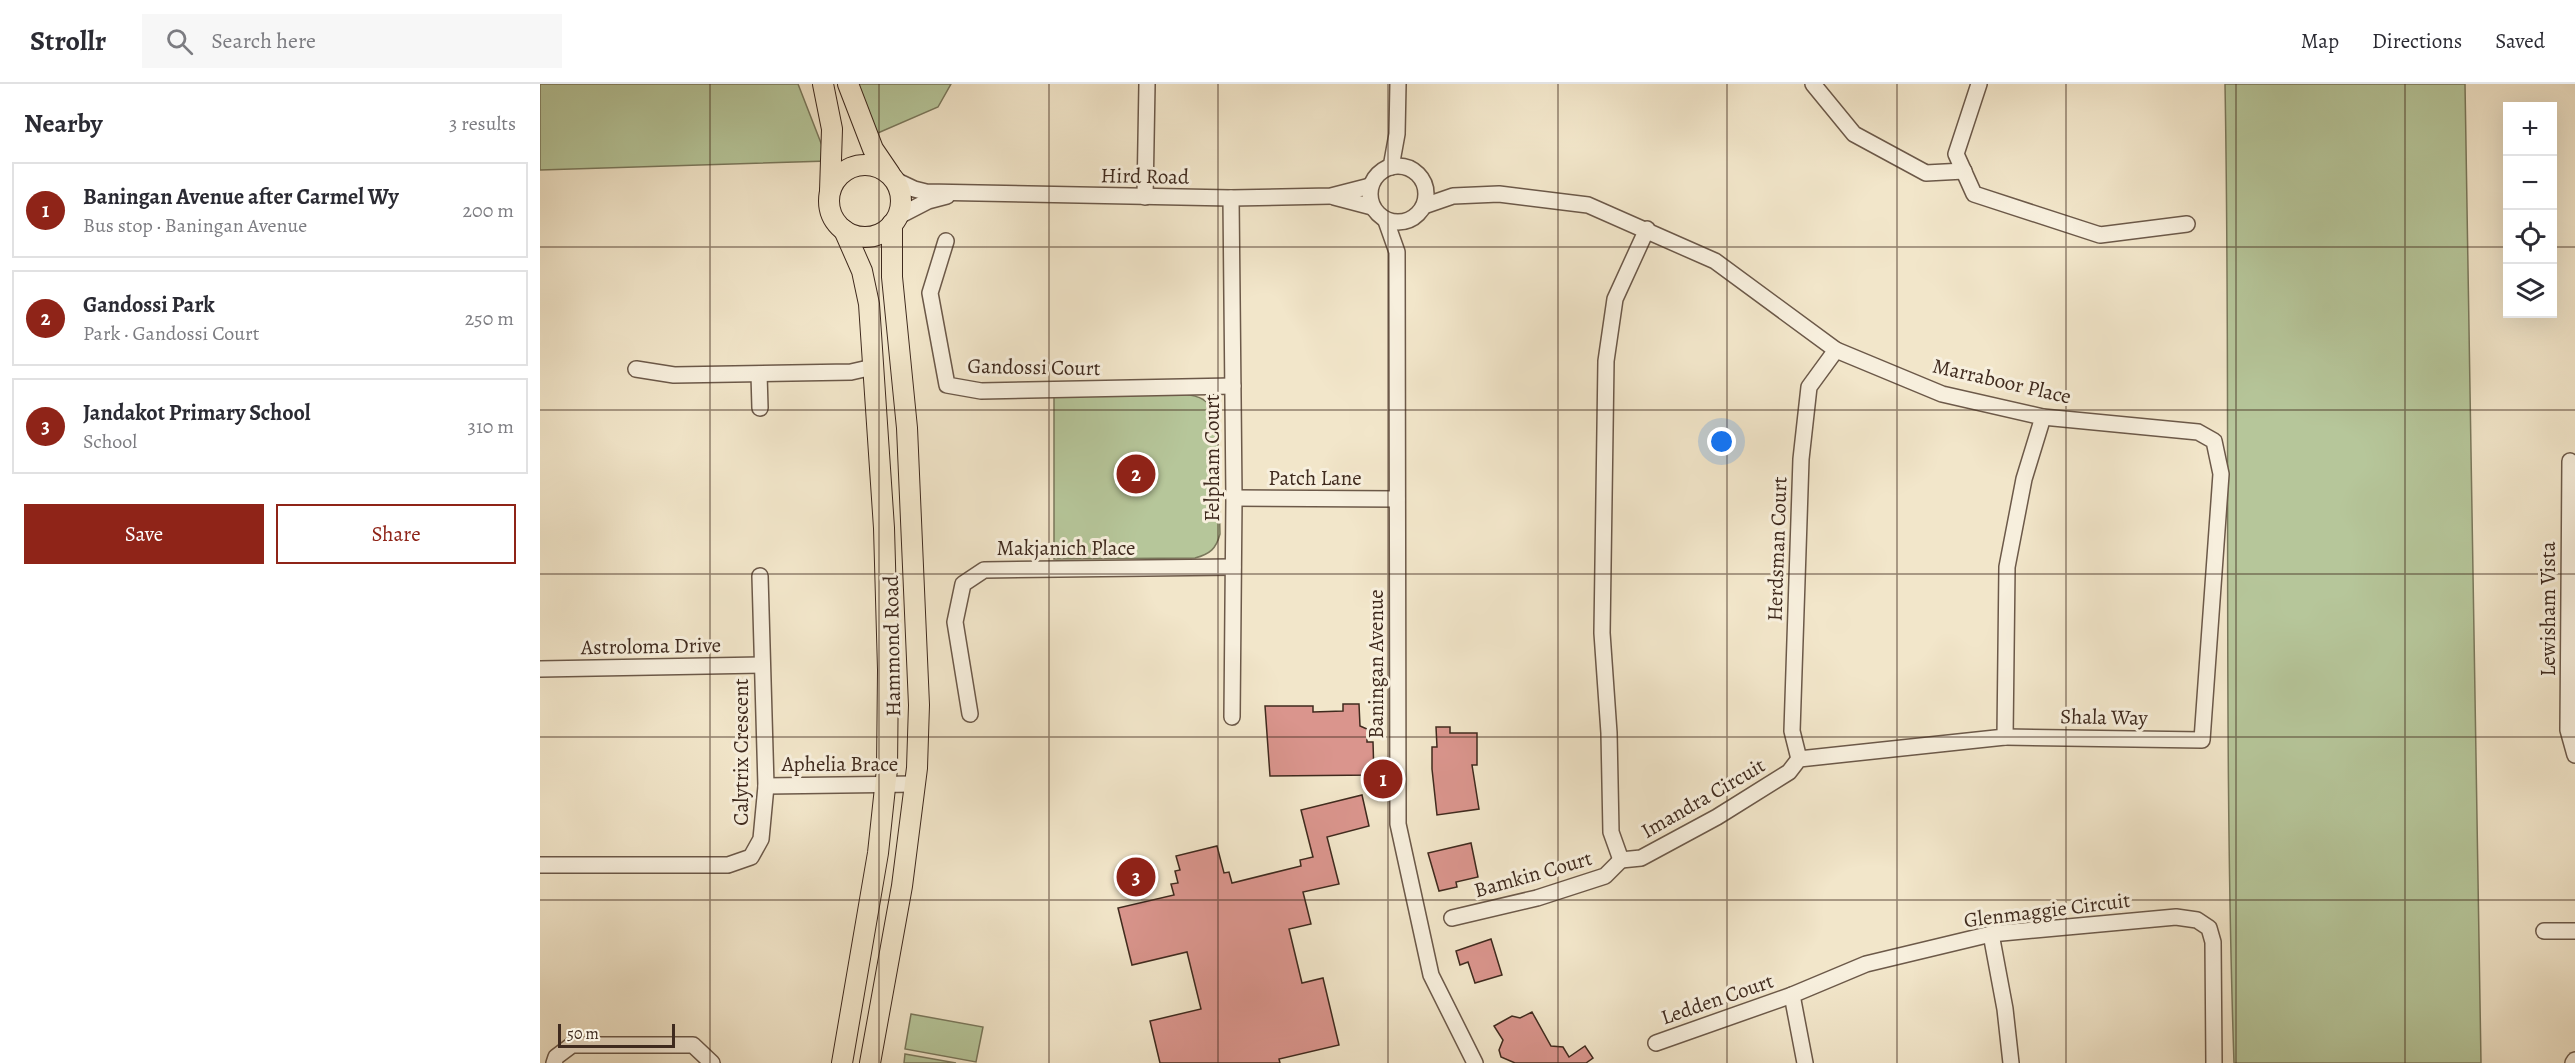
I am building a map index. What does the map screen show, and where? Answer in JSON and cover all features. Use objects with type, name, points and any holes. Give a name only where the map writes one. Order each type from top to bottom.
[{"type":"main road","points":[[823,84],[832,129],[831,212],[844,230],[853,235],[874,236],[895,221],[901,198],[893,178],[873,149],[848,84]]},
{"type":"main road","points":[[830,191],[840,175],[856,166],[875,166],[893,178]]},
{"type":"main road","name":"Hammond Road","points":[[870,1063],[902,886],[915,784],[919,705],[907,428],[892,277],[895,221]]},
{"type":"main road","name":"Hammond Road","points":[[842,1063],[878,853],[885,785],[888,658],[884,528],[868,304],[862,271],[844,230]]},
{"type":"street","points":[[1145,197],[1147,84]]},
{"type":"street","points":[[1391,167],[1397,134],[1398,84]]},
{"type":"street","points":[[1813,84],[1854,134],[1926,173],[1964,171]]},
{"type":"street","points":[[1979,84],[1956,154],[1974,194],[2100,235],[2187,224]]},
{"type":"street","points":[[1397,134],[1408,168],[1423,181],[1426,190],[1424,206],[1410,220],[1395,223],[1386,220],[1372,207],[1370,186],[1375,177],[1391,167],[1408,168]]},
{"type":"street","name":"Hird Road","points":[[893,178],[914,189],[958,193],[1145,197],[1331,196],[1370,186]]},
{"type":"street","name":"Marraboor Place","points":[[1423,181],[1453,196]]},
{"type":"street","name":"Hird Road","points":[[895,221],[928,201],[958,193]]},
{"type":"street","name":"Marraboor Place","points":[[1424,206],[1453,196],[1499,194],[1588,205],[1647,229],[1715,261],[1836,350],[1942,394],[2043,417],[2198,432],[2214,441],[2221,474],[2202,740]]},
{"type":"street","name":"Hird Road","points":[[1331,196],[1372,207]]},
{"type":"street","name":"Felpham Court","points":[[1231,198],[1234,498],[1232,717]]},
{"type":"street","name":"Baningan Avenue","points":[[1386,220],[1397,252],[1398,824],[1431,975],[1475,1063]]},
{"type":"street","name":"Baningan Avenue","points":[[1397,252],[1410,220]]},
{"type":"street","name":"Imandra Circuit","points":[[1647,229],[1615,299],[1606,361],[1602,633],[1609,733],[1611,832],[1621,860],[1641,858],[1717,817],[1789,772],[1799,759]]},
{"type":"street","name":"Gandossi Court","points":[[946,241],[930,293],[947,385],[981,391],[1233,386]]},
{"type":"street","name":"Herdsman Court","points":[[1799,759],[1792,731],[1802,459],[1809,387],[1836,350]]},
{"type":"street","points":[[636,369],[674,375],[851,372],[873,367]]},
{"type":"street","points":[[759,374],[760,408]]},
{"type":"street","points":[[1799,759],[2005,736],[2007,567],[2024,479],[2043,417]]},
{"type":"street","name":"Lewisham Vista","points":[[2570,461],[2572,597],[2568,730],[2575,756]]},
{"type":"street","name":"Patch Lane","points":[[1234,498],[1396,499]]},
{"type":"street","name":"Makjanich Place","points":[[970,714],[955,622],[963,584],[984,570],[1233,567]]},
{"type":"street","name":"Calytrix Crescent","points":[[540,865],[728,865],[751,857],[761,839],[766,786],[760,576]]},
{"type":"street","name":"Astroloma Drive","points":[[540,669],[762,665]]},
{"type":"street","name":"Shala Way","points":[[2005,736],[2202,740]]},
{"type":"street","name":"Aphelia Brace","points":[[766,786],[915,784]]},
{"type":"street","name":"Bamkin Court","points":[[1452,918],[1537,898],[1605,876],[1621,860]]},
{"type":"street","name":"Glenmaggie Circuit","points":[[1792,995],[1866,964],[1991,934],[2176,917],[2197,920],[2209,928],[2213,942],[2214,1063]]},
{"type":"street","points":[[2544,931],[2575,932]]},
{"type":"street","points":[[1991,934],[2005,1008],[2011,1063]]},
{"type":"street","points":[[1792,995],[1805,1063]]},
{"type":"street","name":"Ledden Court","points":[[1656,1043],[1792,995]]},
{"type":"street","points":[[554,1063],[556,1057],[572,1045],[693,1045],[712,1063]]},
{"type":"green space","points":[[540,84],[798,84],[828,161],[540,170]]},
{"type":"green space","points":[[850,84],[951,84],[938,107],[871,136]]},
{"type":"green space","points":[[2225,84],[2465,84],[2481,1063],[2234,1063],[2229,818]]},
{"type":"green space","points":[[1184,394],[1203,400],[1217,414],[1220,534],[1217,544],[1205,555],[1195,558],[1054,559],[1054,397]]},
{"type":"green space","points":[[911,1014],[983,1027],[976,1062],[905,1049]]},
{"type":"green space","points":[[905,1054],[956,1063],[904,1063]]},
{"type":"building","points":[[1343,704],[1359,704],[1360,726],[1367,729],[1367,742],[1373,742],[1374,775],[1270,776],[1265,706],[1313,706],[1313,712],[1343,711]]},
{"type":"building","points":[[1436,727],[1450,727],[1450,733],[1477,733],[1477,765],[1472,765],[1479,809],[1437,815],[1432,769],[1432,747],[1437,747]]},
{"type":"building","points":[[1362,795],[1369,826],[1327,837],[1339,884],[1303,892],[1311,924],[1289,929],[1302,983],[1323,978],[1339,1045],[1279,1059],[1280,1063],[1160,1063],[1150,1021],[1201,1009],[1187,952],[1132,965],[1118,908],[1174,895],[1171,884],[1178,883],[1175,871],[1180,870],[1176,856],[1217,846],[1224,873],[1229,872],[1232,883],[1301,866],[1300,860],[1313,857],[1301,810]]},
{"type":"building","points":[[1471,843],[1478,877],[1456,882],[1457,887],[1439,891],[1428,853]]},
{"type":"building","points":[[1491,939],[1502,975],[1475,983],[1468,962],[1460,965],[1456,951]]},
{"type":"building","points":[[1532,1012],[1551,1046],[1563,1047],[1569,1057],[1585,1046],[1593,1058],[1586,1063],[1515,1063],[1501,1057],[1499,1050],[1503,1040],[1494,1026],[1512,1016],[1520,1018]]},
{"type":"place","name":"Gandossi Park","points":[[1136,474]]},
{"type":"place","name":"Baningan Avenue after Carmel Wy","points":[[1383,779]]},
{"type":"place","name":"Jandakot Primary School","points":[[1136,877]]}]
